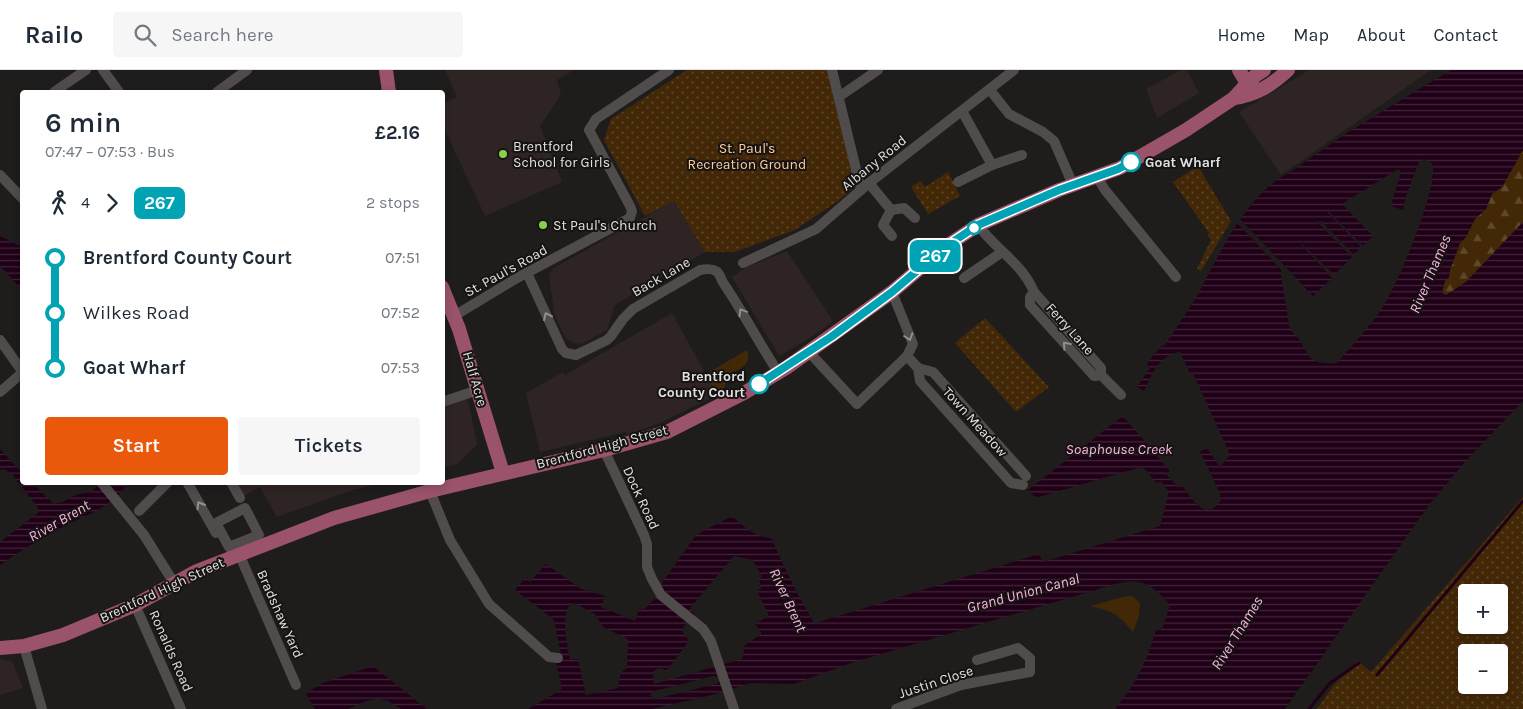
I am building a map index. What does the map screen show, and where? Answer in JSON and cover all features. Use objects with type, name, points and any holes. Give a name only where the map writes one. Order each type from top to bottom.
[{"type":"main road","points":[[386,70],[389,90]]},
{"type":"main road","points":[[1239,70],[1247,82],[1258,88],[1264,88]]},
{"type":"main road","name":"Brentford High Street","points":[[0,648],[24,646],[63,635],[135,605],[192,573],[326,521],[430,491],[604,450],[667,432],[744,393],[809,352],[892,292],[945,247],[978,225],[1073,185],[1120,168],[1149,152],[1234,98],[1247,82],[1264,70]]},
{"type":"main road","name":"Brentford High Street","points":[[1234,98],[1253,95],[1281,77],[1288,70]]},
{"type":"main road","name":"Half Acre","points":[[445,294],[454,316],[503,473]]},
{"type":"street","points":[[57,90],[86,70]]},
{"type":"street","points":[[103,70],[118,90]]},
{"type":"street","points":[[220,90],[247,70]]},
{"type":"street","name":"St. Paul's Road","points":[[454,316],[527,273],[630,218],[632,211],[589,130],[596,120],[669,70]]},
{"type":"street","points":[[832,70],[865,187],[891,210]]},
{"type":"street","points":[[843,94],[878,70]]},
{"type":"street","name":"Albany Road","points":[[743,263],[816,230],[865,187],[1014,70]]},
{"type":"street","points":[[990,90],[1009,114],[1043,132],[1054,141],[1073,185]]},
{"type":"street","points":[[962,112],[992,165]]},
{"type":"street","points":[[958,182],[992,165],[1022,155]]},
{"type":"street","points":[[0,175],[20,196]]},
{"type":"street","points":[[1097,177],[1103,188],[1176,277]]},
{"type":"street","points":[[891,210],[904,208],[915,218]]},
{"type":"street","points":[[891,210],[883,225],[892,236]]},
{"type":"street","name":"Ferry Lane","points":[[978,225],[986,236],[1002,252],[1010,257],[1034,290],[1030,297],[1030,305],[1094,376],[1101,375],[1121,395]]},
{"type":"street","points":[[964,278],[1002,252]]},
{"type":"street","name":"Back Lane","points":[[527,273],[562,349],[572,355],[580,354],[607,340],[633,309],[700,270],[711,270],[720,275],[724,285],[778,372]]},
{"type":"street","points":[[809,352],[856,404],[907,356],[913,344],[892,292]]},
{"type":"street","points":[[0,340],[20,369]]},
{"type":"street","name":"Town Meadow","points":[[907,356],[918,368],[933,372],[1024,481],[1011,483],[920,381],[918,368]]},
{"type":"street","points":[[0,392],[20,374]]},
{"type":"street","points":[[445,401],[478,390]]},
{"type":"street","name":"Dock Road","points":[[604,450],[644,535],[647,544],[647,567],[652,579],[662,595],[703,630],[711,641],[734,709]]},
{"type":"street","points":[[103,485],[144,535],[174,583]]},
{"type":"street","points":[[139,511],[165,485]]},
{"type":"street","name":"Bradshaw Yard","points":[[189,485],[242,564],[296,685]]},
{"type":"street","points":[[233,485],[240,498]]},
{"type":"street","points":[[430,491],[450,540],[488,604],[549,657],[558,658]]},
{"type":"street","name":"Ronalds Road","points":[[135,605],[181,709]]},
{"type":"street","points":[[24,646],[42,709]]},
{"type":"street","name":"Justin Close","points":[[896,709],[962,685],[1030,672],[1030,658],[1018,648],[977,660]]},
{"type":"shaded area","name":"Brentford School for Girls","points":[[445,70],[574,70],[557,80],[561,95],[540,126],[562,182],[485,216],[445,130],[445,103],[457,97]]},
{"type":"shaded area","points":[[1181,70],[1187,70],[1199,93],[1157,118],[1146,89]]},
{"type":"shaded area","points":[[1309,70],[1431,70],[1281,175],[1239,112]]},
{"type":"shaded area","points":[[674,201],[705,252],[618,303],[614,307],[607,330],[582,344],[573,343],[566,338],[555,317],[549,276],[552,269]]},
{"type":"shaded area","points":[[787,251],[833,321],[813,336],[779,356],[732,277],[747,267]]},
{"type":"shaded area","points":[[672,313],[717,395],[662,422],[627,435],[626,432],[540,452],[526,393],[563,372],[565,375]]},
{"type":"shaded area","points":[[467,394],[477,445],[457,464],[445,467],[445,401]]},
{"type":"shaded area","points":[[232,485],[374,485],[353,490],[277,517],[260,487],[240,498]]},
{"type":"shaded area","points":[[0,659],[12,661],[23,688],[0,695]]},
{"type":"green space","name":"St. Paul's Recreation Ground","points":[[687,70],[829,70],[857,185],[838,201],[795,230],[735,252],[705,252],[674,201],[645,216],[604,140],[611,119]]},
{"type":"green space","points":[[1523,150],[1523,222],[1466,282],[1446,295],[1442,293],[1460,243],[1466,237],[1475,219],[1486,209],[1492,194],[1502,187]]},
{"type":"green space","points":[[1198,166],[1231,221],[1201,271],[1197,269],[1211,240],[1207,235],[1209,233],[1173,182]]},
{"type":"green space","points":[[948,172],[960,196],[928,214],[911,187],[920,181],[925,187]]},
{"type":"green space","points":[[985,318],[1049,387],[1016,412],[955,343]]},
{"type":"green space","points":[[747,350],[747,363],[731,375],[725,387],[716,394],[706,374]]},
{"type":"green space","points":[[1523,497],[1523,709],[1317,709],[1333,686],[1358,661],[1371,672]]},
{"type":"green space","points":[[1132,596],[1140,603],[1139,616],[1133,632],[1115,614],[1090,606],[1123,597]]},
{"type":"water","points":[[1451,70],[1523,70],[1523,150],[1502,187],[1492,194],[1486,209],[1475,219],[1466,237],[1460,243],[1449,277],[1445,280],[1442,293],[1446,295],[1466,282],[1523,222],[1523,401],[1464,463],[1429,505],[1285,709],[1116,708],[1140,671],[1156,630],[1162,630],[1170,605],[1151,587],[1138,582],[1131,582],[1112,585],[851,663],[794,684],[751,683],[712,695],[652,709],[528,709],[562,689],[556,662],[562,660],[553,619],[515,590],[525,578],[530,582],[546,564],[581,589],[605,596],[601,607],[635,621],[639,609],[645,609],[656,597],[664,580],[696,535],[732,516],[750,531],[772,539],[791,582],[808,613],[814,623],[819,622],[1039,554],[1043,562],[1160,526],[1169,492],[1161,481],[1156,483],[1146,470],[1141,467],[1039,497],[1034,496],[1028,490],[1123,416],[1170,471],[1166,474],[1178,487],[1183,487],[1200,507],[1210,510],[1215,507],[1221,500],[1220,493],[1200,452],[1207,448],[1220,467],[1230,455],[1193,373],[1190,373],[1180,352],[1161,361],[1153,372],[1144,391],[1137,387],[1150,368],[1147,364],[1160,347],[1165,345],[1194,301],[1193,298],[1196,298],[1224,245],[1247,210],[1276,181],[1345,134]],"holes":[[[1423,159],[1432,163],[1433,175],[1415,239],[1395,284],[1379,313],[1337,363],[1317,362],[1311,358],[1297,336],[1290,330],[1281,276],[1282,264],[1313,296],[1332,278],[1300,243],[1334,275],[1352,257],[1318,223],[1319,221],[1354,255],[1361,247],[1327,212],[1363,246],[1373,236],[1342,204],[1398,169],[1401,171],[1391,206],[1403,210],[1406,196],[1419,162]],[[734,556],[753,560],[762,577],[758,579],[762,587],[757,591],[769,616],[755,624],[762,634],[745,645],[742,659],[654,684],[653,672],[658,668],[667,670],[689,641],[681,630],[694,614],[690,608]],[[571,603],[576,604],[595,614],[603,627],[628,639],[627,668],[621,674],[618,688],[586,695],[578,659],[570,659],[565,630],[568,609]],[[714,676],[720,681],[716,684],[651,697],[652,692]]]},
{"type":"water","points":[[0,236],[20,246],[20,288],[0,266]]},
{"type":"water","points":[[0,449],[20,471],[20,484],[5,469],[0,470]]},
{"type":"water","name":"River Brent","points":[[21,485],[34,485],[54,504],[92,491],[99,485],[127,485],[122,492],[106,505],[44,537],[0,565],[0,542],[39,512]]},
{"type":"water","points":[[373,666],[427,709],[401,709],[388,701],[378,699],[369,700],[348,709],[315,709],[306,693],[323,683]]},
{"type":"pier","points":[[1239,218],[1295,277],[1293,279],[1283,268],[1284,273],[1236,222]]},
{"type":"pier","points":[[714,676],[720,677],[720,681],[716,684],[653,699],[650,695],[655,691]]},
{"type":"waterway","points":[[1377,675],[1523,501]]},
{"type":"waterway","points":[[1309,709],[1330,683],[1359,663]]},
{"type":"bus line","name":"267","points":[[759,384],[831,337],[892,292],[945,247],[978,225],[1059,190],[1118,169],[1131,162]]},
{"type":"place","name":"Brentford School for Girls","points":[[503,154]]},
{"type":"place","name":"Goat Wharf","points":[[1131,162]]},
{"type":"place","name":"St Paul's Church","points":[[543,225]]},
{"type":"place","name":"Brentford County Court","points":[[759,384]]},
{"type":"water label","name":"River Thames","points":[[1430,274]]},
{"type":"water label","name":"Soaphouse Creek","points":[[1119,449]]},
{"type":"water label","name":"Grand Union Canal","points":[[1023,593]]},
{"type":"water label","name":"River Thames","points":[[1237,633]]}]
